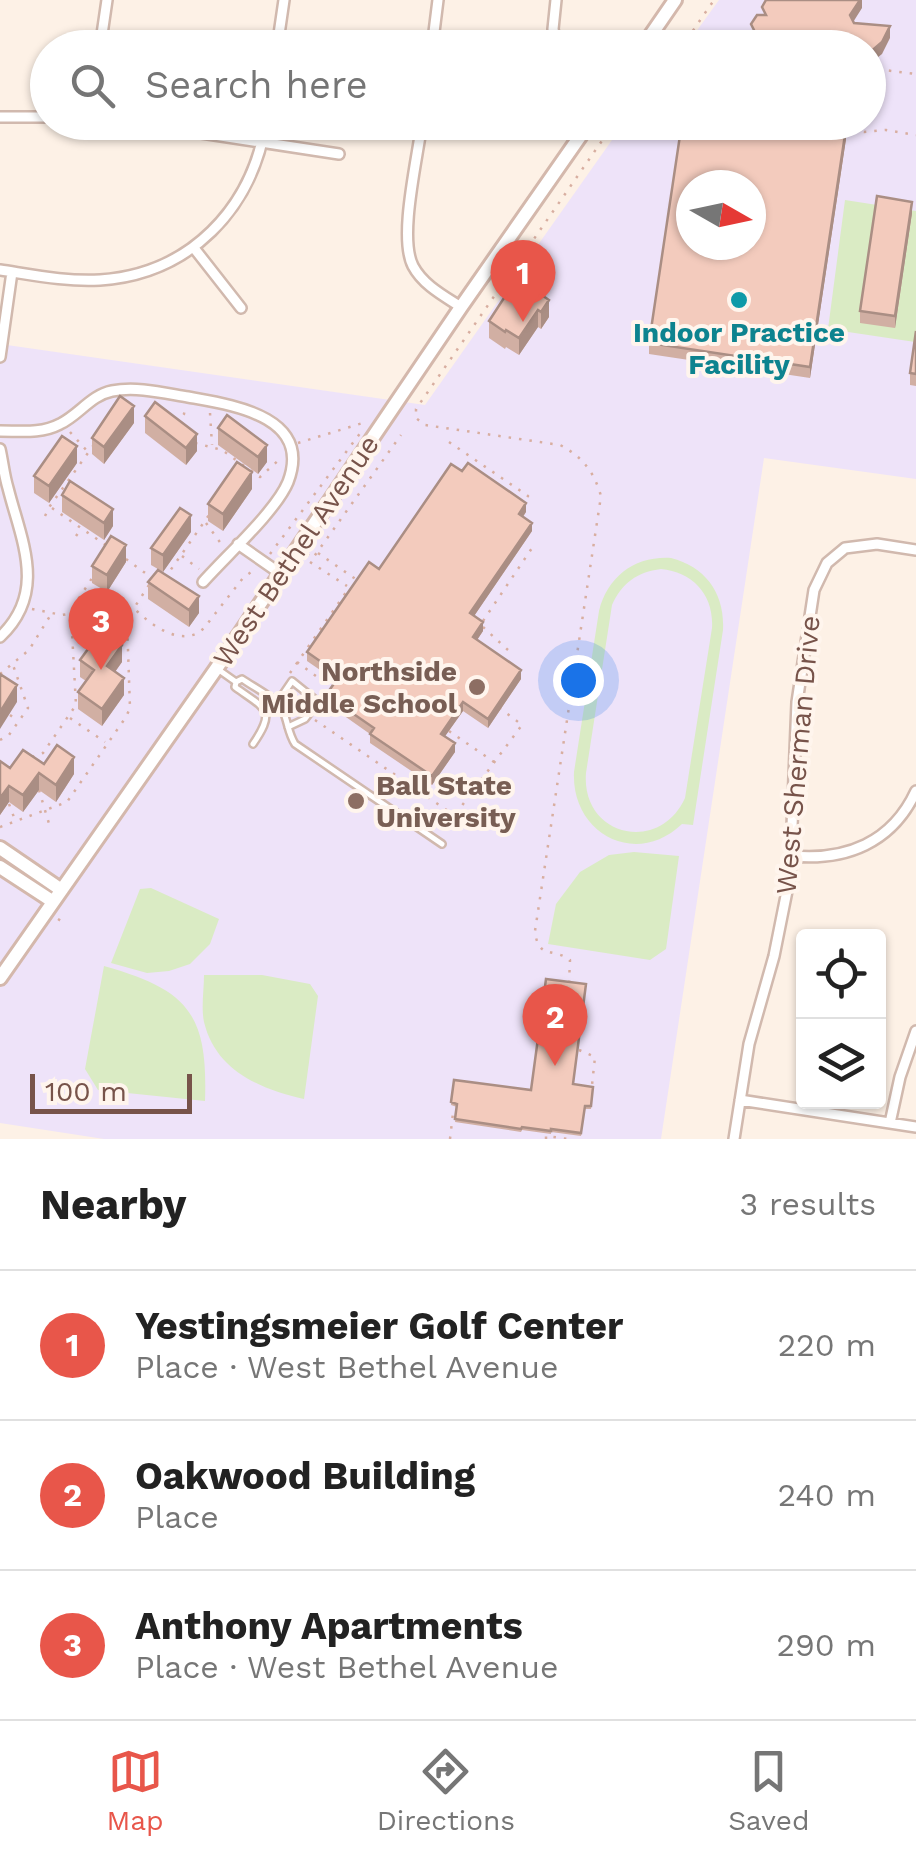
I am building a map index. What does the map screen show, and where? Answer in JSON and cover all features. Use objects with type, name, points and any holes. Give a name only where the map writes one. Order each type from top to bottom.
[{"type":"main road","points":[[655,30],[676,0]]},
{"type":"main road","name":"West Bethel Avenue","points":[[0,978],[578,140]]},
{"type":"main road","points":[[0,848],[56,895]]},
{"type":"main road","points":[[0,866],[56,895]]},
{"type":"street","points":[[103,30],[107,0]]},
{"type":"street","points":[[280,30],[284,0]]},
{"type":"street","points":[[434,30],[438,0]]},
{"type":"street","points":[[553,30],[556,0]]},
{"type":"street","points":[[0,117],[30,116]]},
{"type":"street","points":[[243,140],[340,154]]},
{"type":"street","points":[[0,270],[106,280],[166,264],[194,248],[225,217],[244,191],[263,140]]},
{"type":"street","points":[[420,140],[406,238],[408,252],[413,266],[430,286],[462,307]]},
{"type":"street","points":[[194,248],[241,308]]},
{"type":"street","points":[[0,357],[12,272]]},
{"type":"street","points":[[0,431],[36,432],[63,423],[94,398],[115,390],[187,397],[260,414],[278,427],[290,448],[291,466],[284,489],[206,579]]},
{"type":"street","points":[[0,449],[28,560],[22,604],[0,637]]},
{"type":"street","points":[[238,544],[280,574]]},
{"type":"street","name":"West Sherman Drive","points":[[734,1139],[749,1044],[784,912],[792,856],[796,730],[814,590],[821,572],[845,548],[876,544],[916,550]]},
{"type":"street","points":[[792,856],[828,857],[865,845],[897,820],[916,791]]},
{"type":"street","points":[[890,1123],[916,1031]]},
{"type":"street","points":[[740,1100],[916,1127]]},
{"type":"lane","points":[[216,669],[236,682]]},
{"type":"lane","points":[[236,682],[242,679],[276,703],[284,713],[295,744],[442,844]]},
{"type":"lane","points":[[276,703],[292,680],[318,702],[306,720],[288,728]]},
{"type":"lane","points":[[236,682],[235,687],[264,709],[267,716],[266,725],[253,744]]},
{"type":"path","points":[[693,30],[714,0]]},
{"type":"path","points":[[886,70],[916,74]]},
{"type":"path","points":[[886,130],[916,134]]},
{"type":"path","points":[[568,985],[570,960],[543,951],[535,930],[601,496],[589,467],[560,446],[425,425],[416,418],[416,410],[602,140]]},
{"type":"path","points":[[172,428],[184,414],[187,397]]},
{"type":"path","points":[[212,402],[212,448]]},
{"type":"path","points":[[63,423],[88,454]]},
{"type":"path","points":[[153,578],[134,608],[144,619],[174,635],[198,635],[243,578],[264,562],[368,423],[295,444],[260,477],[222,450],[192,442]]},
{"type":"path","points":[[354,592],[312,560],[401,435]]},
{"type":"path","points":[[46,516],[96,442]]},
{"type":"path","points":[[448,442],[528,496],[520,508]]},
{"type":"path","points":[[50,506],[112,549]]},
{"type":"path","points":[[126,559],[161,584],[214,507]]},
{"type":"path","points":[[205,520],[230,553]]},
{"type":"path","points":[[76,536],[82,528]]},
{"type":"path","points":[[508,650],[481,625],[532,548]]},
{"type":"path","points":[[317,552],[360,583]]},
{"type":"path","points":[[182,556],[206,579]]},
{"type":"path","points":[[23,760],[43,753],[76,705],[71,614],[102,564]]},
{"type":"path","points":[[334,578],[340,569]]},
{"type":"path","points":[[502,574],[510,580]]},
{"type":"path","points":[[289,676],[348,588]]},
{"type":"path","points":[[0,827],[64,804],[130,708],[128,620],[121,613],[102,608],[51,614],[22,604]]},
{"type":"path","points":[[0,674],[38,639],[51,614]]},
{"type":"path","points":[[72,626],[83,626]]},
{"type":"path","points":[[118,646],[127,646]]},
{"type":"path","points":[[73,660],[80,660]]},
{"type":"path","points":[[298,662],[332,688]]},
{"type":"path","points":[[0,740],[10,736],[28,708],[13,666]]},
{"type":"path","points":[[74,691],[87,690]]},
{"type":"path","points":[[314,718],[448,811],[458,811],[522,726],[501,709]]},
{"type":"path","points":[[10,715],[18,721]]},
{"type":"path","points":[[69,718],[107,744]]},
{"type":"path","points":[[449,731],[496,763]]},
{"type":"path","points":[[66,786],[74,792]]},
{"type":"path","points":[[39,790],[50,826]]},
{"type":"path","points":[[9,802],[16,821]]},
{"type":"path","points":[[58,919],[66,924]]},
{"type":"path","points":[[578,1050],[596,1057],[592,1085]]},
{"type":"path","points":[[450,1139],[453,1113]]},
{"type":"path","points":[[546,1139],[568,1139]]},
{"type":"shaded area","name":"Ball State University","points":[[719,0],[916,0],[916,479],[764,458],[661,1139],[104,1139],[0,1123],[0,344],[425,405],[612,140],[886,140],[886,30],[697,30]]},
{"type":"green space","points":[[845,200],[916,211],[916,386],[915,342],[828,329]]},
{"type":"green space","points":[[658,558],[683,562],[703,575],[721,605],[723,630],[693,825],[682,824],[664,837],[645,843],[627,843],[610,838],[583,812],[574,772],[603,599],[625,571]],"holes":[[[661,569],[699,587],[712,616],[685,798],[673,816],[658,827],[641,832],[624,830],[608,824],[596,812],[588,794],[586,773],[612,605],[620,591],[638,576]]]},
{"type":"green space","points":[[634,852],[679,856],[666,949],[650,960],[548,944],[556,904],[580,872],[609,855]]},
{"type":"green space","points":[[151,888],[219,919],[210,944],[190,964],[147,973],[111,963],[140,889]]},
{"type":"green space","points":[[104,966],[156,985],[187,1010],[197,1026],[202,1046],[205,1101],[98,1090],[85,1069]]},
{"type":"green space","points":[[204,975],[262,975],[310,984],[318,996],[304,1099],[256,1083],[218,1053],[204,1022]]},
{"type":"building","points":[[766,0],[860,0],[850,15],[854,23],[890,26],[886,34],[886,30],[754,30],[751,24],[757,15],[766,15],[762,7]]},
{"type":"building","name":"Indoor Practice Facility","points":[[679,140],[844,140],[810,367],[649,343]]},
{"type":"building","points":[[877,196],[912,202],[895,316],[860,311]]},
{"type":"building","points":[[517,278],[549,300],[519,338],[489,321]]},
{"type":"building","points":[[916,331],[916,374],[910,373]]},
{"type":"building","points":[[120,396],[134,406],[104,447],[92,438]]},
{"type":"building","points":[[155,402],[197,434],[186,448],[145,416]]},
{"type":"building","points":[[227,415],[267,445],[258,457],[218,428]]},
{"type":"building","points":[[62,436],[77,446],[49,486],[34,476]]},
{"type":"building","points":[[237,462],[252,472],[223,514],[208,504]]},
{"type":"building","name":"Northside Middle School","points":[[468,463],[526,503],[519,514],[532,523],[470,613],[483,622],[473,637],[521,670],[488,719],[463,702],[441,734],[455,743],[432,776],[370,734],[374,728],[326,695],[340,675],[307,652],[369,562],[379,569],[451,464],[462,471]]},
{"type":"building","points":[[70,481],[113,509],[104,523],[62,495]]},
{"type":"building","points":[[180,508],[191,515],[163,555],[151,548]]},
{"type":"building","points":[[111,536],[126,545],[107,575],[92,566]]},
{"type":"building","points":[[158,570],[199,596],[189,610],[148,582]]},
{"type":"building","points":[[100,602],[119,615],[106,634],[122,645],[107,666],[124,678],[102,709],[78,692],[94,670],[80,660],[96,638],[82,627]]},
{"type":"building","points":[[0,674],[17,685],[0,712]]},
{"type":"building","points":[[57,745],[74,757],[56,785],[39,773],[23,795],[9,786],[0,798],[0,761],[10,768],[23,750],[44,764]]},
{"type":"building","points":[[546,979],[586,984],[573,1084],[593,1087],[581,1133],[455,1119],[457,1104],[451,1102],[454,1080],[531,1090]]},
{"type":"place","name":"Indoor Practice Facility","points":[[739,300]]},
{"type":"place","name":"Yestingsmeier Golf Center","points":[[523,322]]},
{"type":"place","name":"Anthony Apartments","points":[[101,670]]},
{"type":"place","name":"Northside Middle School","points":[[477,687]]},
{"type":"place","name":"Ball State University","points":[[356,801]]},
{"type":"place","name":"Oakwood Building","points":[[555,1066]]}]
